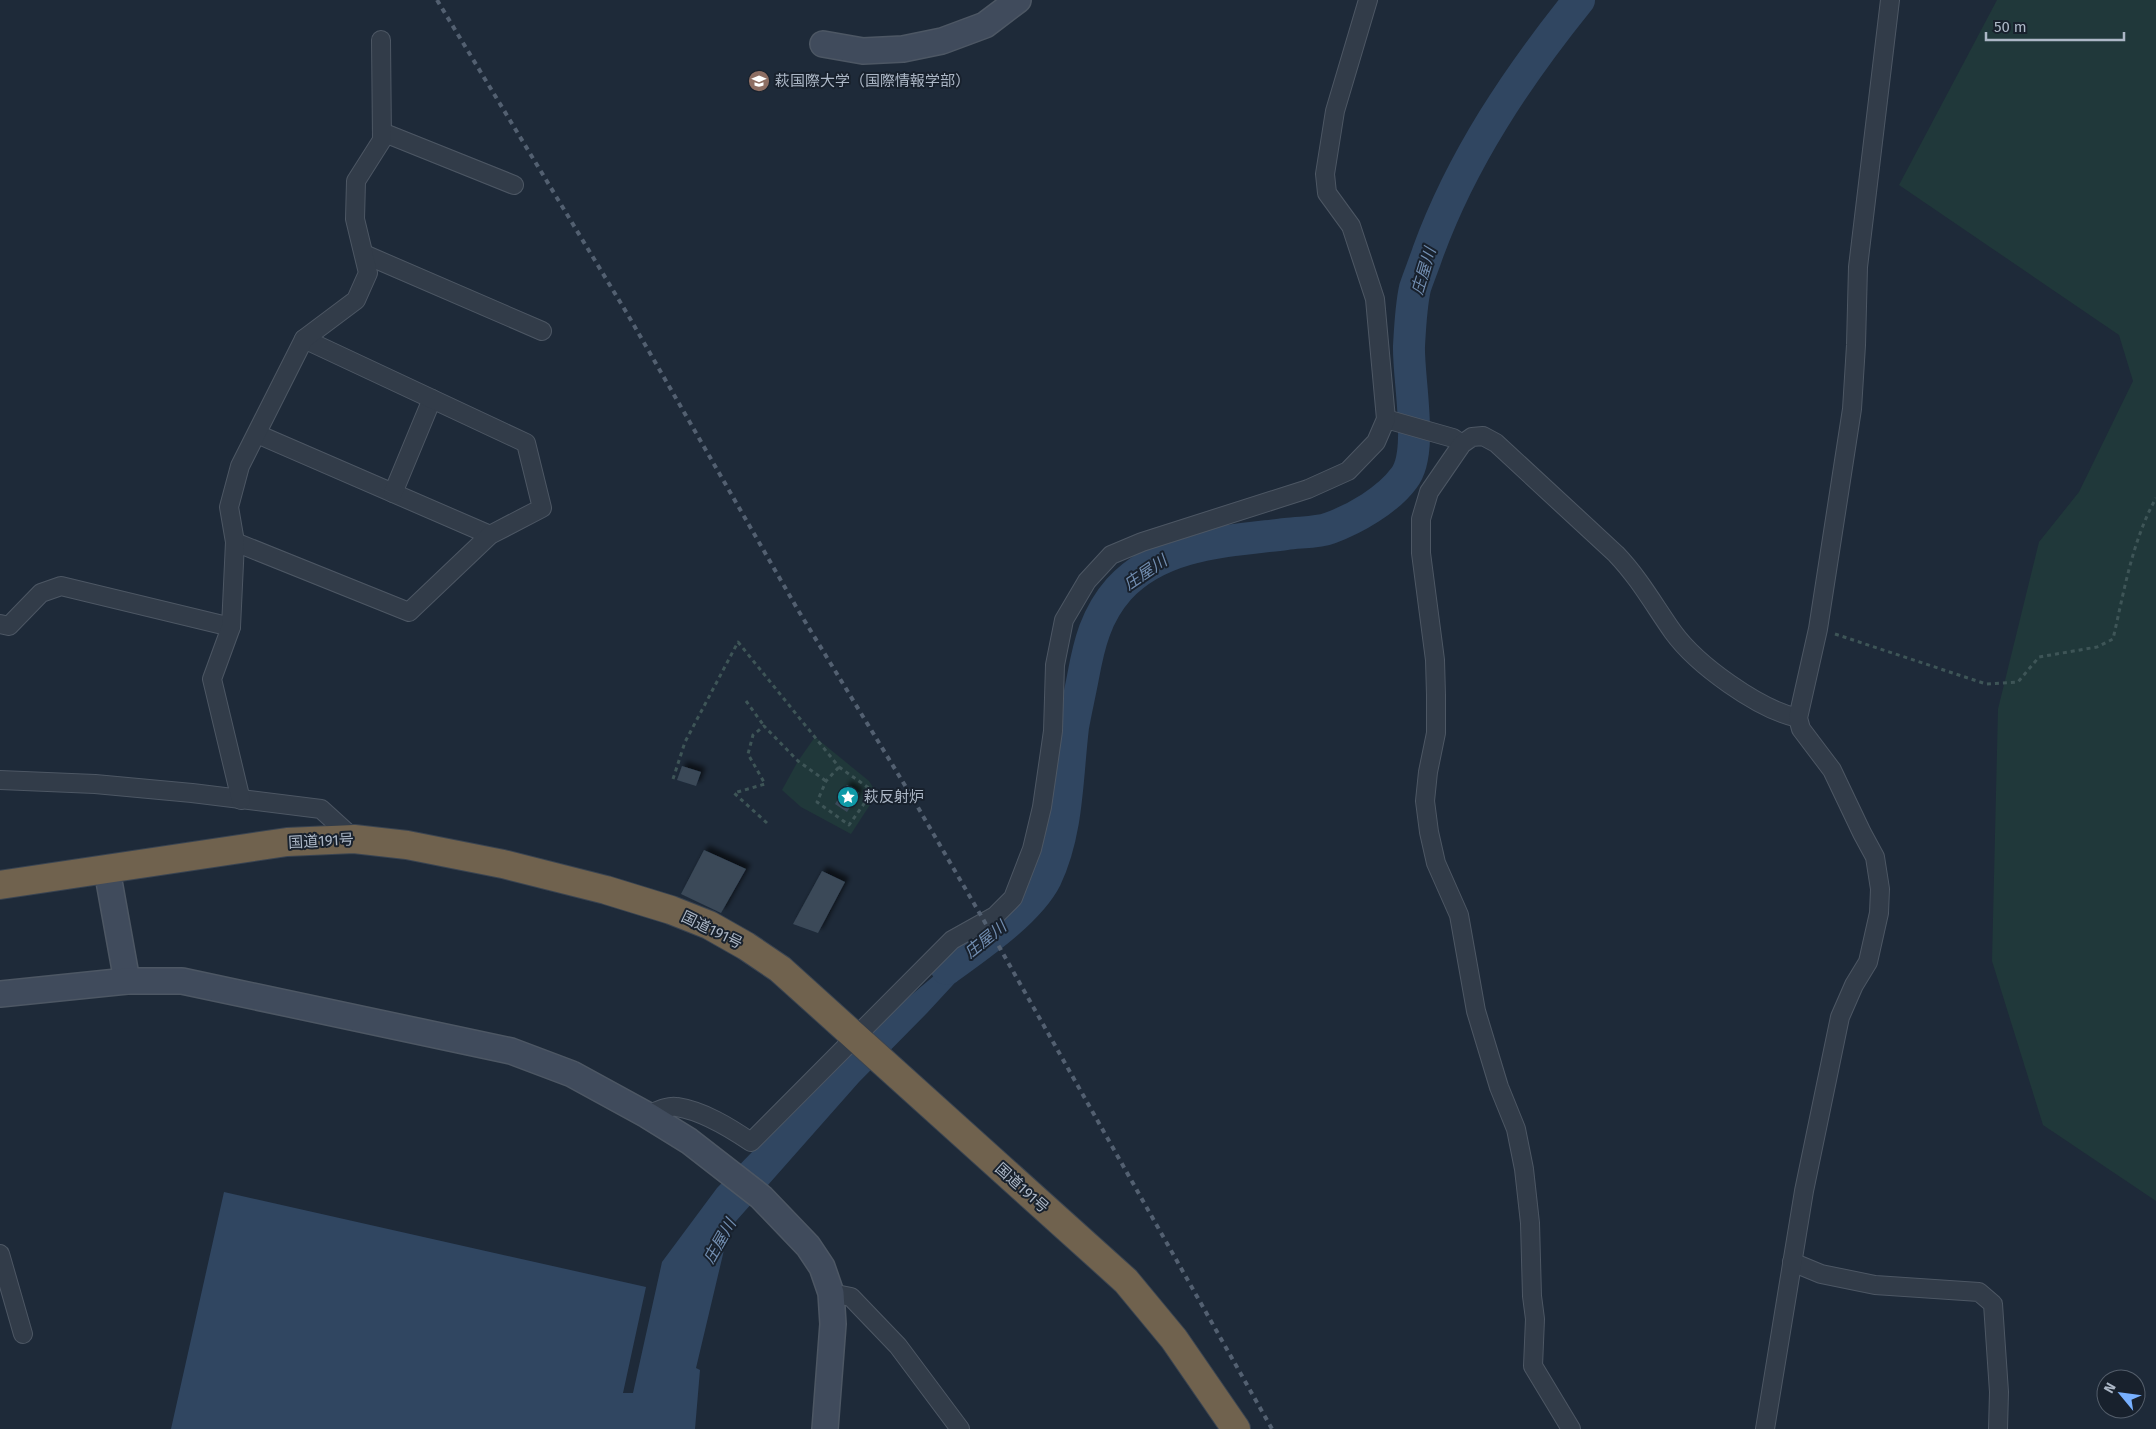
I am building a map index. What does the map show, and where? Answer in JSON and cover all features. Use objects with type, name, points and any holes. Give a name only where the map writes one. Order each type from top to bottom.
[{"type":"highway","name":"国道191号","points":[[0,885],[286,842],[354,839],[407,845],[503,864],[606,890],[671,910],[709,925],[746,946],[780,969],[856,1040],[1126,1281],[1174,1339],[1236,1429]]},
{"type":"street","points":[[823,44],[863,51],[903,49],[942,41],[985,25],[1018,0]]},
{"type":"street","points":[[647,1115],[675,1106],[706,1116],[751,1142],[856,1040],[952,940],[995,916],[1013,898],[1032,849],[1042,807],[1053,731],[1055,665],[1064,620],[1086,581],[1110,555],[1142,542],[1308,489],[1348,471],[1376,442],[1386,419],[1374,299],[1352,226],[1327,193],[1325,174],[1335,112],[1368,0]]},
{"type":"street","points":[[1765,1429],[1804,1191],[1840,1017],[1854,985],[1868,962],[1878,913],[1880,889],[1875,857],[1832,770],[1801,729],[1798,718],[1818,629],[1852,409],[1858,267],[1890,0]]},
{"type":"street","points":[[241,800],[212,679],[231,627],[235,542],[229,507],[240,466],[304,339],[356,300],[368,273],[355,219],[356,181],[382,140],[381,40]]},
{"type":"street","points":[[382,132],[514,185]]},
{"type":"street","points":[[364,254],[542,331]]},
{"type":"street","points":[[235,542],[409,612],[490,535],[542,508],[526,443],[304,339]]},
{"type":"street","points":[[393,493],[432,399]]},
{"type":"street","points":[[1386,419],[1453,438],[1462,444]]},
{"type":"street","points":[[257,434],[490,535]]},
{"type":"street","points":[[1570,1429],[1533,1366],[1535,1319],[1532,1296],[1530,1223],[1524,1169],[1516,1129],[1499,1087],[1476,1011],[1459,915],[1436,863],[1429,832],[1426,801],[1428,772],[1436,732],[1436,694],[1435,660],[1421,552],[1421,519],[1429,492],[1462,444],[1472,437],[1483,436],[1496,443],[1634,573],[1674,633],[1692,653],[1728,682],[1750,696],[1779,712],[1798,718]]},
{"type":"street","points":[[0,624],[9,626],[41,593],[61,586],[231,627]]},
{"type":"street","points":[[0,780],[95,784],[192,793],[321,809],[354,839]]},
{"type":"street","points":[[107,870],[127,981]]},
{"type":"street","points":[[0,994],[127,981],[182,981],[511,1051],[572,1074],[647,1115],[689,1141],[761,1197],[808,1246],[822,1267],[831,1293],[833,1324],[825,1429]]},
{"type":"street","points":[[0,1254],[22,1334]]},
{"type":"street","points":[[1792,1262],[1820,1274],[1875,1285],[1979,1292],[1992,1304],[1999,1392],[1998,1429]]},
{"type":"street","points":[[831,1293],[851,1297],[898,1346],[960,1429]]},
{"type":"path","points":[[1818,629],[1986,684],[2018,682],[2039,657],[2096,647],[2113,639],[2133,557],[2148,512],[2156,498]]},
{"type":"path","points":[[673,779],[686,742],[738,642],[839,767],[873,791],[849,825],[817,802],[826,781],[839,767]]},
{"type":"path","points":[[746,701],[764,726],[798,761],[826,781]]},
{"type":"path","points":[[764,726],[754,735],[748,754],[765,784],[734,793],[767,823]]},
{"type":"green space","points":[[1997,0],[2156,0],[2156,1201],[2043,1125],[1992,961],[1998,709],[2039,542],[2079,492],[2133,381],[2119,335],[1899,185]]},
{"type":"green space","points":[[815,737],[869,781],[877,794],[851,834],[801,807],[782,790],[798,761]]},
{"type":"water","points":[[979,938],[988,947],[859,1082],[729,1229],[696,1368],[700,1370],[695,1429],[171,1429],[224,1192],[646,1287],[623,1393],[633,1393],[662,1262],[717,1188],[834,1068],[897,1007]]},
{"type":"building","points":[[682,766],[701,772],[696,786],[677,780]]},
{"type":"building","points":[[847,785],[859,793],[847,812],[835,804]]},
{"type":"building","points":[[704,850],[746,869],[721,913],[681,894]]},
{"type":"building","points":[[822,871],[845,882],[818,933],[793,924]]},
{"type":"waterway","name":"庄屋川","points":[[947,969],[987,940],[1015,916],[1038,891],[1046,878],[1059,842],[1063,823],[1073,727],[1088,653],[1099,620],[1119,589],[1136,574],[1155,562],[1175,553],[1219,542],[1325,530],[1370,508],[1389,494],[1404,478],[1410,467],[1414,434],[1409,360],[1412,310],[1415,288],[1428,252],[1457,184],[1493,120],[1534,59],[1579,0]]},
{"type":"railway","points":[[437,0],[628,315],[798,610],[909,792],[1001,950],[1272,1429]]},
{"type":"place","name":"萩国際大学（国際情報学部）","points":[[759,81]]},
{"type":"place","name":"萩反射炉","points":[[848,797]]}]
